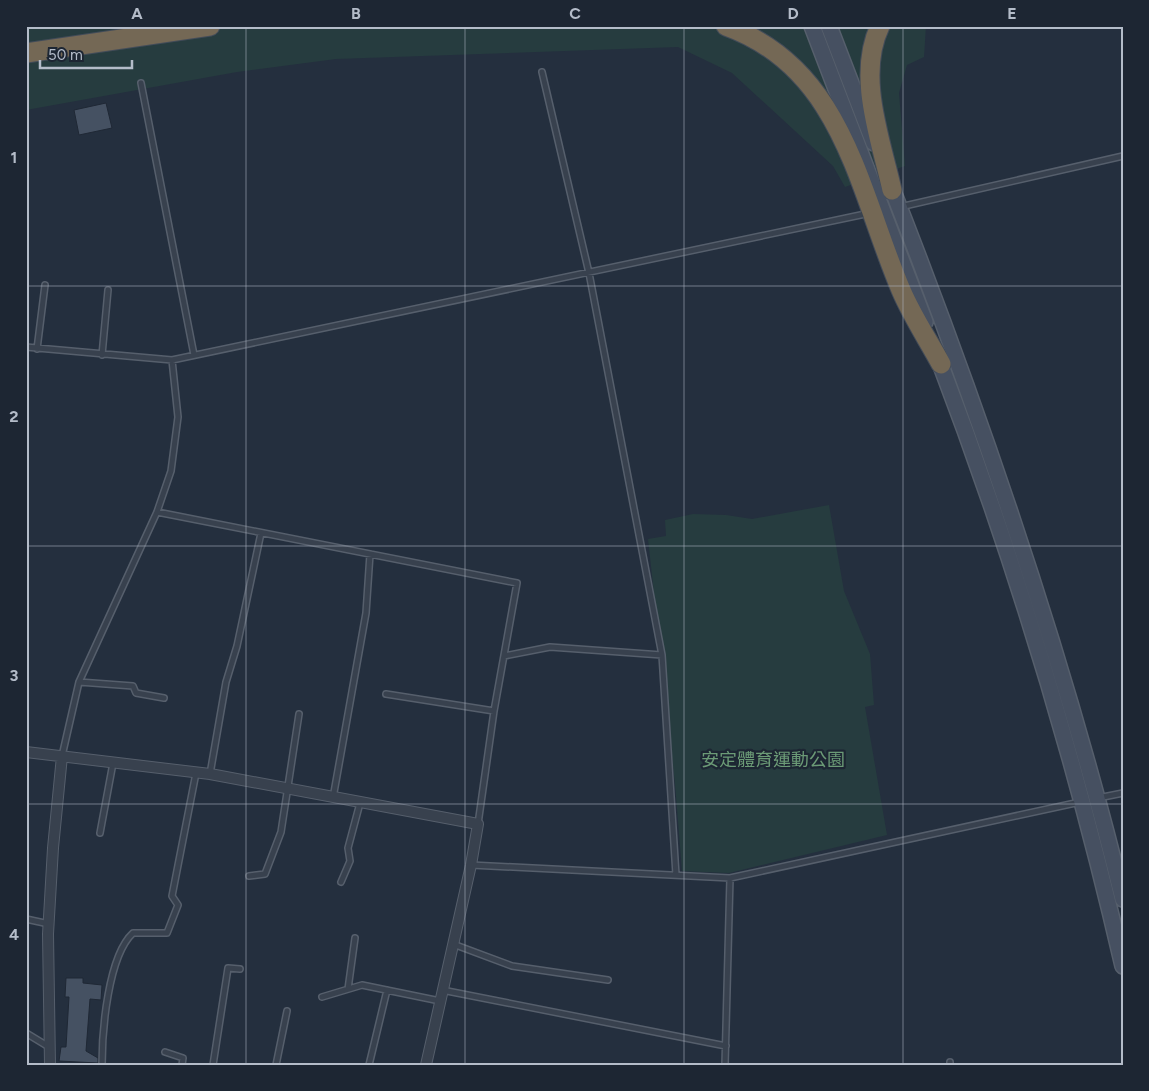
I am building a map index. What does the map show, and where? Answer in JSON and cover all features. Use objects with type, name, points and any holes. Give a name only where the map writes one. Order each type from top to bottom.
[{"type":"highway","points":[[26,53],[210,26]]},
{"type":"highway","points":[[726,26],[745,33],[775,52],[803,76],[822,100],[877,213],[902,292],[941,364]]},
{"type":"highway","points":[[880,26],[871,55],[870,81],[896,198]]},
{"type":"main road","points":[[812,26],[877,213]]},
{"type":"main road","points":[[829,26],[896,198],[1011,513],[1065,680],[1098,798],[1123,899]]},
{"type":"main road","points":[[941,364],[996,515],[1083,802],[1123,966]]},
{"type":"street","points":[[26,752],[210,774],[478,824],[471,865],[426,1065]]},
{"type":"street","points":[[50,1065],[49,924],[53,848],[62,756]]},
{"type":"lane","points":[[542,72],[589,273],[662,655],[676,875]]},
{"type":"lane","points":[[141,83],[194,355]]},
{"type":"lane","points":[[26,347],[172,360],[877,213],[896,198],[1123,156]]},
{"type":"lane","points":[[37,349],[45,285]]},
{"type":"lane","points":[[102,355],[108,290]]},
{"type":"lane","points":[[62,756],[79,682],[157,512],[171,471],[178,417],[172,360]]},
{"type":"lane","points":[[157,512],[517,583],[494,711],[478,824]]},
{"type":"lane","points":[[210,774],[226,682],[237,646],[261,533]]},
{"type":"lane","points":[[334,798],[366,613],[370,554]]},
{"type":"lane","points":[[504,656],[550,648],[662,655]]},
{"type":"lane","points":[[79,682],[133,686],[136,693],[164,698]]},
{"type":"lane","points":[[386,694],[494,711]]},
{"type":"lane","points":[[249,876],[265,874],[281,832],[300,714]]},
{"type":"lane","points":[[100,833],[113,763]]},
{"type":"lane","points":[[102,1065],[102,1038],[109,992],[123,942],[133,933],[167,933],[178,905],[172,896],[196,773]]},
{"type":"lane","points":[[471,865],[730,878],[1123,792]]},
{"type":"lane","points":[[341,882],[350,861],[348,848],[360,803]]},
{"type":"lane","points":[[725,1065],[730,878]]},
{"type":"lane","points":[[26,919],[49,924]]},
{"type":"lane","points":[[348,989],[354,938]]},
{"type":"lane","points":[[452,943],[512,966],[608,980]]},
{"type":"lane","points":[[213,1065],[228,968],[240,969]]},
{"type":"lane","points":[[322,997],[362,984],[387,990],[441,996],[726,1046]]},
{"type":"lane","points":[[369,1065],[387,990]]},
{"type":"lane","points":[[276,1065],[287,1011]]},
{"type":"lane","points":[[26,1032],[50,1048]]},
{"type":"lane","points":[[165,1052],[183,1058],[182,1065]]},
{"type":"green space","points":[[26,26],[926,26],[924,57],[907,65],[899,93],[905,166],[845,187],[833,166],[732,73],[678,47],[336,59],[237,72],[26,110]]},
{"type":"green space","name":"安定體育運動公園","points":[[829,505],[844,591],[870,654],[874,705],[865,707],[887,835],[729,873],[682,871],[675,784],[648,539],[666,536],[665,520],[693,514],[726,515],[752,519]]},
{"type":"building","points":[[106,103],[112,128],[79,135],[74,110]]},
{"type":"building","points":[[66,978],[83,978],[83,983],[102,985],[101,1000],[90,999],[86,1051],[98,1058],[98,1063],[59,1061],[61,1047],[66,1047],[69,997],[65,997]]}]
